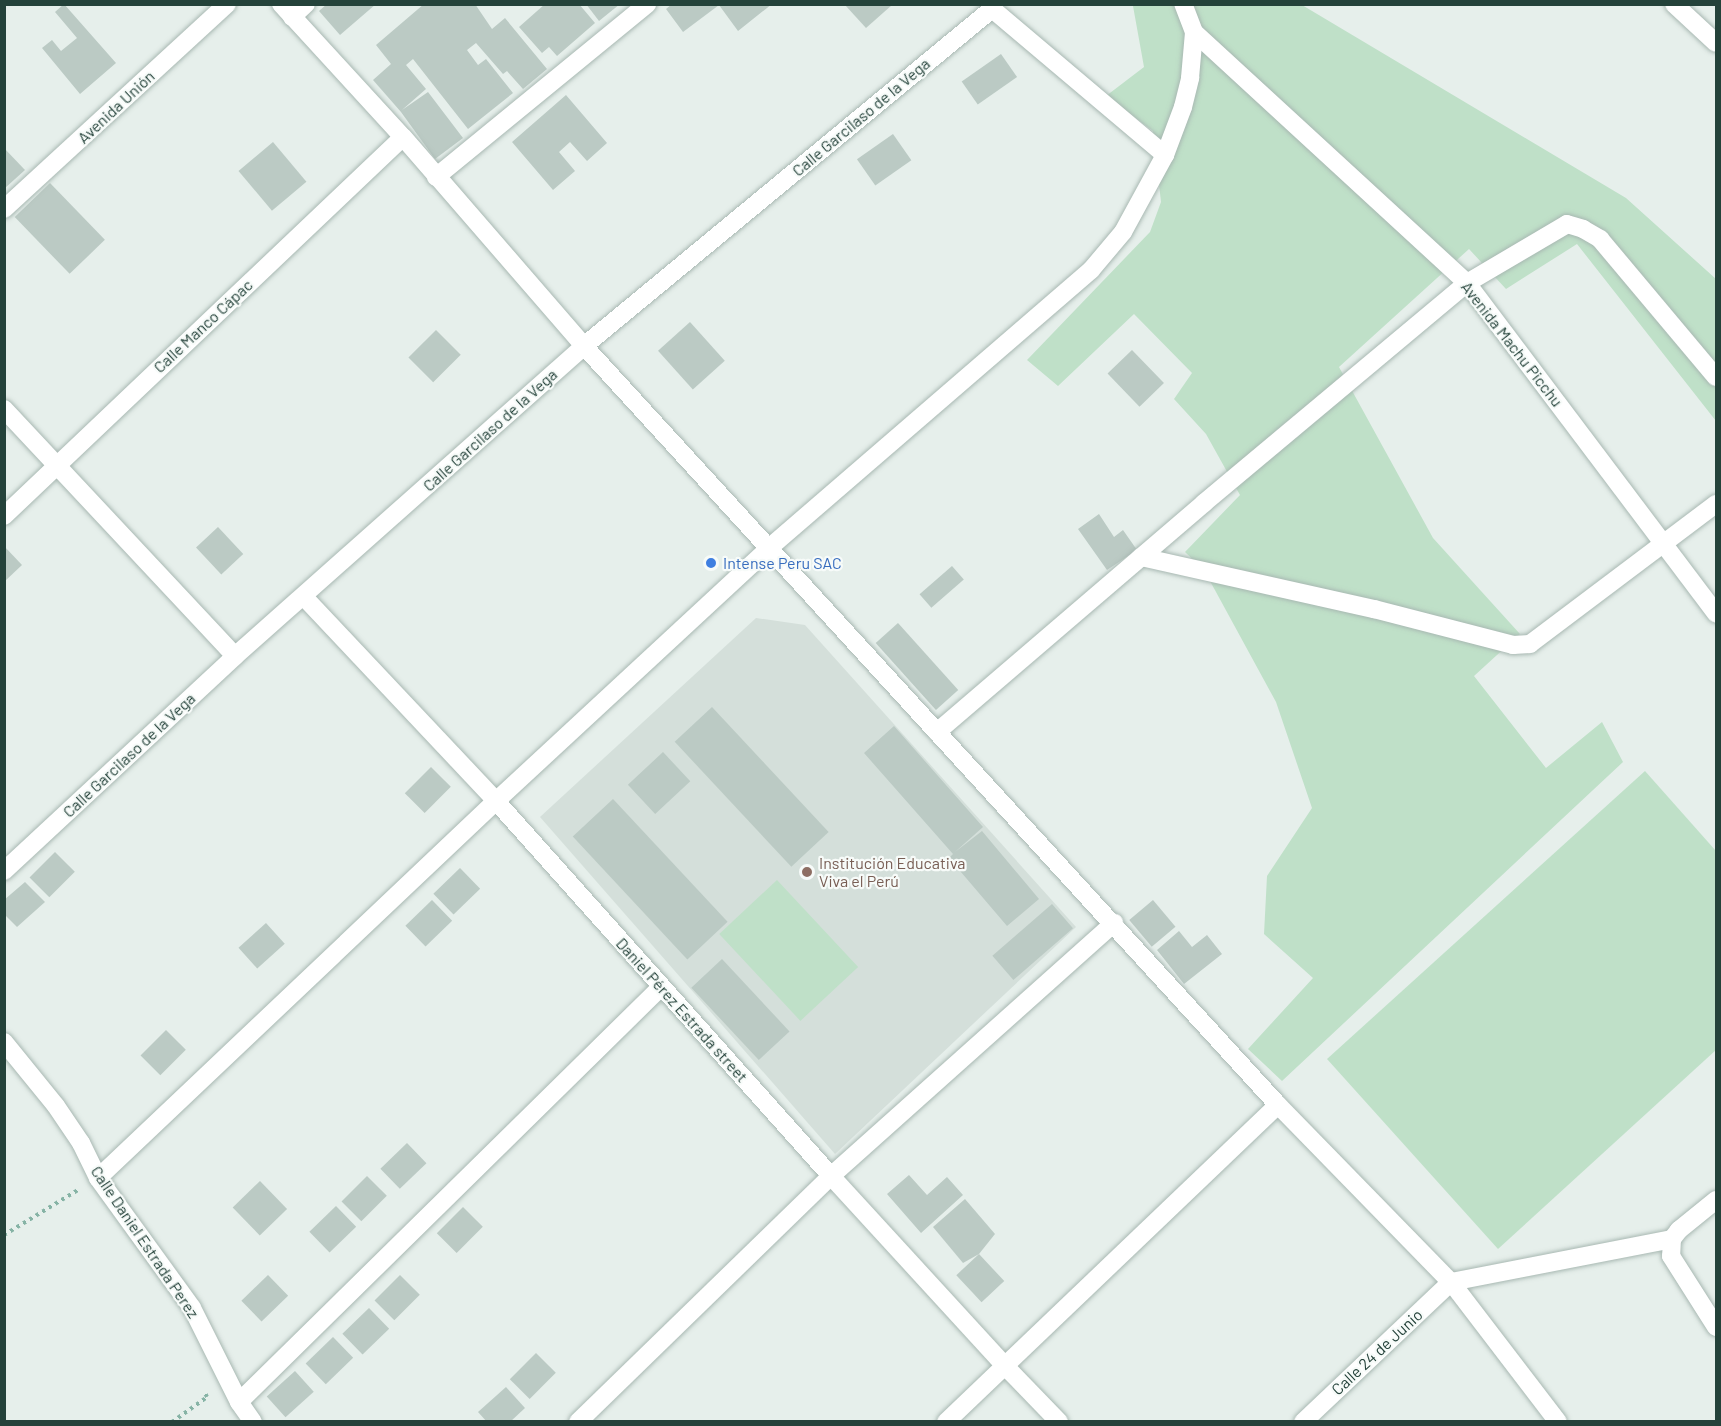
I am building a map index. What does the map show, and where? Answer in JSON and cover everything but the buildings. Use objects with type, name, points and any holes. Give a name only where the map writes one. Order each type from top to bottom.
[{"type":"street","name":"Avenida Unión","points":[[4,209],[227,4]]},
{"type":"street","points":[[306,4],[286,11],[403,137],[584,346],[1278,1105],[1451,1282],[1558,1422]]},
{"type":"street","points":[[436,177],[647,4]]},
{"type":"street","points":[[98,1178],[496,801],[769,549],[1091,270],[1123,232],[1165,155],[1183,107],[1191,78],[1194,32],[1183,4]]},
{"type":"street","points":[[1674,4],[1716,43]]},
{"type":"street","points":[[991,7],[1165,155]]},
{"type":"street","name":"Calle Garcilaso de la Vega","points":[[4,871],[235,656],[584,346],[991,7]]},
{"type":"street","name":"Avenida Machu Picchu","points":[[1194,32],[1467,283],[1716,614]]},
{"type":"street","name":"Calle Manco Cápac","points":[[4,516],[403,137]]},
{"type":"street","points":[[937,732],[1467,283],[1567,224],[1583,229],[1600,240],[1716,377]]},
{"type":"street","points":[[4,409],[235,656]]},
{"type":"street","points":[[1141,557],[1374,609],[1513,645],[1530,644],[1716,504]]},
{"type":"street","name":"Daniel Pérez Estrada street","points":[[304,597],[496,801],[831,1176],[1059,1422]]},
{"type":"street","points":[[578,1422],[831,1176],[1114,923]]},
{"type":"street","points":[[240,1402],[661,987]]},
{"type":"street","name":"Calle Daniel Estrada Perez","points":[[4,1042],[56,1106],[81,1143],[98,1178],[192,1308],[240,1402],[253,1422]]},
{"type":"street","points":[[946,1422],[1278,1105]]},
{"type":"street","points":[[1716,1200],[1679,1230],[1672,1239],[1671,1256],[1716,1327]]},
{"type":"street","points":[[1451,1282],[1672,1239]]},
{"type":"street","name":"Calle 24 de Junio","points":[[1303,1422],[1451,1282]]},
{"type":"path","points":[[4,1235],[98,1178]]},
{"type":"path","points":[[172,1422],[207,1397],[201,1381],[223,1367]]},
{"type":"shaded area","name":"Institución Educativa Viva el Perú","points":[[756,618],[805,625],[1076,927],[835,1154],[540,817]]},
{"type":"green space","points":[[1151,4],[1302,5],[1626,198],[1716,279],[1716,421],[1577,244],[1506,289],[1469,249],[1339,367],[1433,538],[1520,634],[1474,676],[1546,768],[1602,722],[1623,762],[1282,1081],[1248,1049],[1313,978],[1264,934],[1267,876],[1312,808],[1276,702],[1204,570],[1185,552],[1240,495],[1206,434],[1174,399],[1192,373],[1134,314],[1058,386],[1027,360],[1150,232],[1161,202],[1153,131],[1106,96],[1144,67],[1133,6]]},
{"type":"green space","points":[[1645,771],[1716,851],[1716,1050],[1498,1249],[1327,1059]]},
{"type":"green space","points":[[777,880],[858,967],[800,1021],[719,934]]},
{"type":"place","name":"Intense Peru SAC","points":[[711,563]]},
{"type":"place","name":"Institución Educativa Viva el Perú","points":[[807,872]]}]
